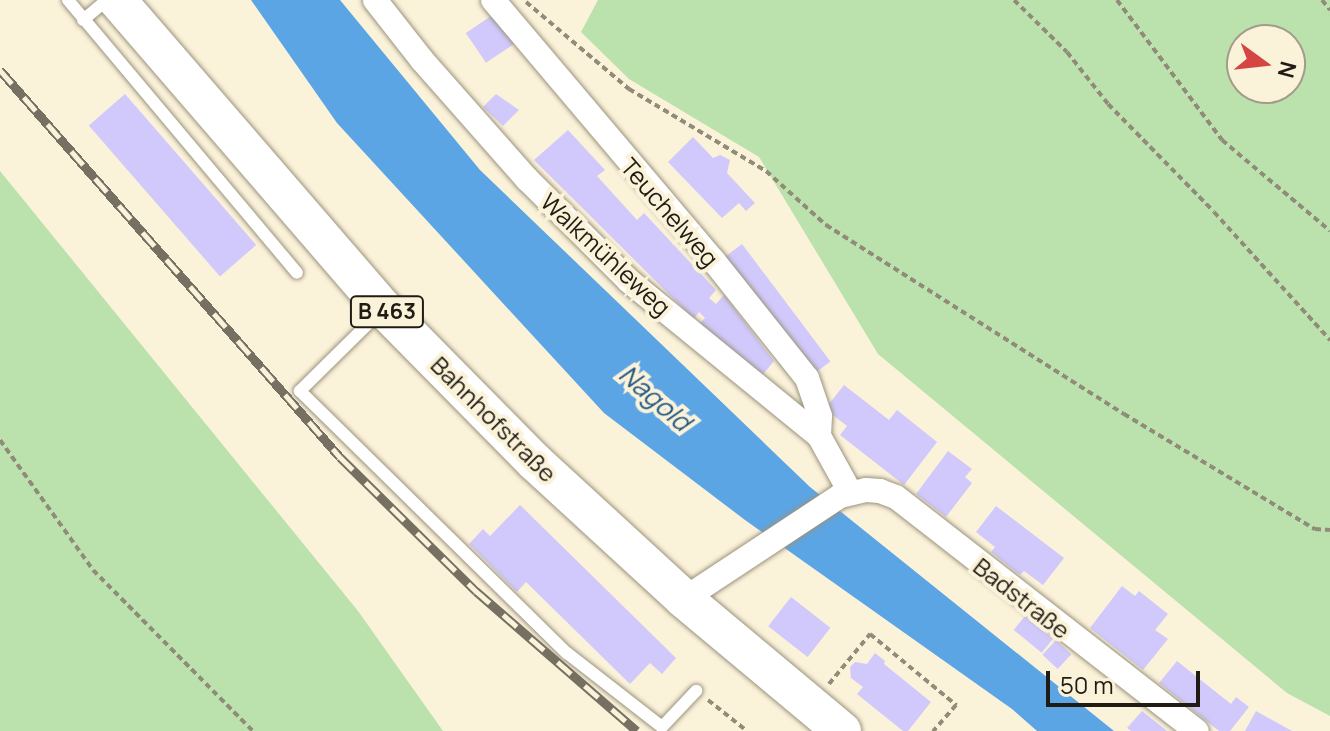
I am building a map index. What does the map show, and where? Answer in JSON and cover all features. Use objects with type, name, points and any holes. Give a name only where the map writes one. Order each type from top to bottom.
[{"type":"main road","name":"Bahnhofstraße","points":[[117,0],[383,308],[535,462],[684,599],[842,731]]},
{"type":"street","name":"Walkmühleweg","points":[[375,0],[422,60],[527,179],[629,281],[819,436],[845,494]]},
{"type":"street","name":"Teuchelweg","points":[[493,0],[713,260],[807,378],[820,416],[819,436]]},
{"type":"street","name":"Badstraße","points":[[845,494],[866,490],[896,497],[1197,731]]},
{"type":"street","points":[[684,599],[757,548],[845,494]]},
{"type":"lane","points":[[68,0],[297,273]]},
{"type":"lane","points":[[83,20],[107,0]]},
{"type":"lane","points":[[383,308],[300,391],[567,653],[662,727],[696,691]]},
{"type":"path","points":[[524,0],[629,89],[766,171],[838,233],[1124,414],[1315,529],[1330,530]]},
{"type":"path","points":[[1014,0],[1067,52],[1108,104],[1214,212],[1330,340]]},
{"type":"path","points":[[1117,0],[1222,140],[1330,231]]},
{"type":"path","points":[[1322,0],[1330,10]]},
{"type":"path","points":[[0,440],[93,570],[244,718],[253,731]]},
{"type":"path","points":[[811,705],[870,634],[956,705],[933,731]]},
{"type":"path","points":[[696,691],[747,731]]},
{"type":"green space","points":[[598,0],[1330,0],[1330,716],[1287,693],[878,354],[759,157],[629,79],[581,32]]},
{"type":"green space","points":[[0,171],[358,611],[443,731],[0,731]]},
{"type":"water","name":"Nagold","points":[[251,0],[340,0],[480,170],[810,487],[1114,731],[1037,731],[1012,709],[745,520],[604,413],[337,123]]},
{"type":"building","points":[[494,14],[514,44],[486,63],[466,33]]},
{"type":"building","points":[[125,94],[256,245],[220,276],[89,125]]},
{"type":"building","points":[[496,94],[519,110],[503,126],[483,107]]},
{"type":"building","points":[[568,130],[605,170],[597,176],[637,220],[644,213],[716,290],[709,298],[716,304],[724,295],[774,361],[761,377],[699,324],[705,318],[699,312],[694,319],[534,160]]},
{"type":"building","points":[[693,137],[713,158],[720,155],[730,160],[727,173],[755,203],[746,211],[739,203],[722,218],[668,162]]},
{"type":"building","points":[[742,244],[830,361],[811,376],[723,258]]},
{"type":"building","points":[[844,385],[889,420],[897,410],[937,442],[904,485],[840,435],[847,426],[825,409]]},
{"type":"building","points":[[948,451],[972,469],[965,477],[972,483],[946,517],[916,494]]},
{"type":"building","points":[[520,505],[676,658],[662,674],[650,663],[630,684],[526,582],[517,592],[469,544],[483,529],[490,536]]},
{"type":"building","points":[[996,506],[1064,558],[1043,585],[1024,571],[1020,575],[991,552],[995,547],[976,532]]},
{"type":"building","points":[[1122,586],[1135,596],[1139,591],[1168,614],[1155,630],[1168,639],[1143,670],[1090,628]]},
{"type":"building","points":[[791,597],[830,628],[808,657],[768,626]]},
{"type":"building","points":[[1025,616],[1053,639],[1042,653],[1014,630]]},
{"type":"building","points":[[1056,640],[1071,654],[1058,669],[1042,655]]},
{"type":"building","points":[[875,653],[931,702],[908,731],[903,731],[857,694],[863,687],[851,678],[850,667],[855,662],[867,664]]},
{"type":"building","points":[[1177,661],[1231,704],[1236,697],[1249,707],[1230,731],[1219,731],[1159,683]]},
{"type":"building","points":[[1142,711],[1167,731],[1131,731],[1127,728]]},
{"type":"building","points":[[1256,711],[1292,731],[1245,731]]},
{"type":"railway","points":[[0,70],[340,457],[476,591],[637,731]]}]
